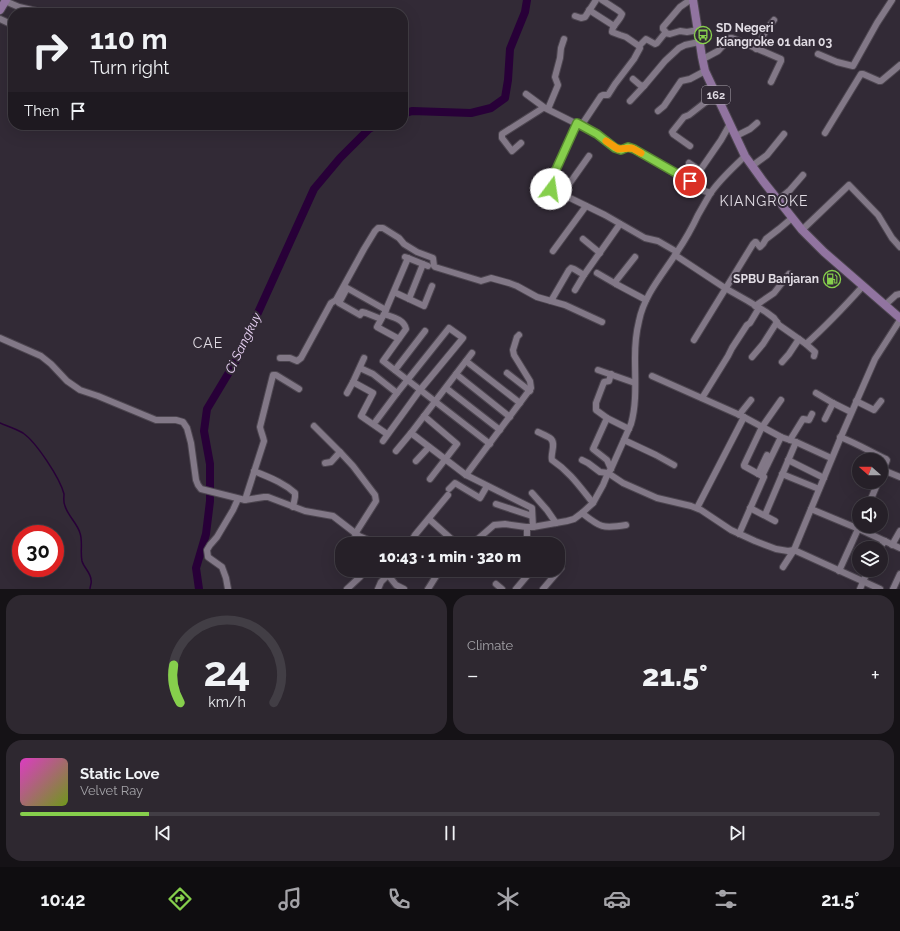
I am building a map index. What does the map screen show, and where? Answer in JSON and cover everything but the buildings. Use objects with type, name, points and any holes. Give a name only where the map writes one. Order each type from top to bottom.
[{"type":"main road","points":[[0,10],[6,0]]},
{"type":"main road","name":"162","points":[[692,0],[705,71],[745,156],[802,230],[829,257],[900,319]]},
{"type":"street","points":[[6,0],[23,8]]},
{"type":"street","points":[[575,16],[582,18],[590,10],[596,0]]},
{"type":"street","points":[[602,0],[622,14],[612,29],[612,32],[626,37],[639,46]]},
{"type":"street","points":[[665,33],[663,27],[680,7],[692,0]]},
{"type":"street","points":[[818,54],[837,62],[853,66],[877,23],[892,0]]},
{"type":"street","points":[[590,10],[614,26]]},
{"type":"street","points":[[756,49],[766,30],[774,20]]},
{"type":"street","points":[[665,33],[698,30]]},
{"type":"street","points":[[665,33],[656,44],[646,39],[639,46],[634,59],[607,96],[601,96],[579,124],[549,185],[551,189],[605,215],[645,238],[658,241],[726,288],[774,318],[779,324],[815,352],[814,356]]},
{"type":"street","points":[[703,59],[718,51],[730,38],[733,39],[782,60],[771,82]]},
{"type":"street","points":[[522,143],[512,150],[502,138],[502,134],[543,108],[546,108],[558,85],[555,77],[564,39]]},
{"type":"street","points":[[630,101],[665,61],[679,48],[699,42]]},
{"type":"street","points":[[825,133],[861,74],[881,81],[900,65]]},
{"type":"street","points":[[658,111],[664,106],[681,81],[690,79],[705,71]]},
{"type":"street","points":[[633,79],[640,85],[644,86]]},
{"type":"street","points":[[526,94],[546,108],[597,134],[615,148],[621,150],[628,147],[634,149],[704,191],[710,193]]},
{"type":"street","points":[[690,146],[672,132],[684,117],[689,115],[716,94]]},
{"type":"street","points":[[736,136],[750,129],[757,123]]},
{"type":"street","points":[[689,163],[698,169],[701,169],[730,124]]},
{"type":"street","points":[[752,166],[767,156],[784,134]]},
{"type":"street","points":[[562,194],[589,156]]},
{"type":"street","points":[[481,537],[494,526],[505,524],[530,527],[574,519],[582,514],[593,503],[603,485],[631,424],[636,383],[636,342],[639,320],[646,300],[690,231],[710,193],[745,156]]},
{"type":"street","points":[[778,200],[790,190],[803,175]]},
{"type":"street","points":[[802,230],[849,186],[878,215],[892,238],[900,247]]},
{"type":"street","points":[[553,251],[586,206]]},
{"type":"street","points":[[694,340],[753,244],[756,242],[760,247],[766,239],[792,218]]},
{"type":"street","points":[[575,290],[620,224]]},
{"type":"street","points":[[280,358],[290,358],[297,361],[301,358],[330,304],[336,300],[374,231],[378,228],[383,228],[391,232],[404,244],[417,252],[433,258],[435,267],[481,281],[491,278],[517,286],[538,297],[565,305],[602,322]]},
{"type":"street","points":[[583,240],[600,253]]},
{"type":"street","points":[[399,339],[377,328],[394,292],[407,257],[425,265],[409,299]]},
{"type":"street","points":[[616,284],[616,281],[635,257]]},
{"type":"street","points":[[551,301],[571,268],[584,275]]},
{"type":"street","points":[[597,273],[646,300]]},
{"type":"street","points":[[702,398],[732,348],[747,325],[750,323],[757,307],[766,298],[772,296],[789,274]]},
{"type":"street","points":[[394,292],[424,306],[432,286]]},
{"type":"street","points":[[806,344],[850,301],[862,286]]},
{"type":"street","points":[[384,314],[362,312],[360,315],[339,303],[347,288],[384,314],[402,321],[405,324],[406,329],[383,361],[490,444]]},
{"type":"street","points":[[885,305],[896,295],[900,294]]},
{"type":"street","points":[[783,567],[794,550],[840,437],[875,359],[900,319]]},
{"type":"street","points":[[752,357],[763,344],[777,322]]},
{"type":"street","points":[[376,421],[449,328],[463,338],[420,390],[382,440]]},
{"type":"street","points":[[395,370],[425,331]]},
{"type":"street","points":[[414,537],[429,519],[454,483],[464,474],[490,444],[530,391],[530,381],[514,355],[513,350],[519,335]]},
{"type":"street","points":[[0,338],[41,356],[67,381],[80,390],[156,420],[176,420],[183,422],[187,428],[191,443],[196,480],[201,489],[245,500],[268,497],[305,511],[333,516],[362,537]]},
{"type":"street","points":[[782,362],[799,339]]},
{"type":"street","points":[[396,451],[472,353]]},
{"type":"street","points":[[347,393],[364,358]]},
{"type":"street","points":[[466,361],[520,403]]},
{"type":"street","points":[[360,368],[373,374],[397,393]]},
{"type":"street","points":[[598,370],[636,383]]},
{"type":"street","points":[[507,373],[530,391]]},
{"type":"street","points":[[456,374],[510,417]]},
{"type":"street","points":[[611,374],[608,382],[604,382],[596,410],[607,418],[629,429]]},
{"type":"street","points":[[245,500],[264,441],[260,427],[273,375],[276,375],[298,389]]},
{"type":"street","points":[[652,376],[742,416],[781,437],[832,458]]},
{"type":"street","points":[[353,382],[373,393],[361,416],[387,434]]},
{"type":"street","points":[[446,388],[500,430]]},
{"type":"street","points":[[816,393],[832,403],[852,412]]},
{"type":"street","points":[[697,508],[751,400]]},
{"type":"street","points":[[739,534],[764,477],[744,465],[762,427],[781,400]]},
{"type":"street","points":[[856,401],[874,410],[881,401]]},
{"type":"street","points":[[825,419],[832,403]]},
{"type":"street","points":[[765,516],[788,460],[793,441],[803,419],[809,420],[812,414]]},
{"type":"street","points":[[424,416],[457,444],[430,479]]},
{"type":"street","points":[[607,418],[593,449],[607,460],[609,471],[623,483],[657,498],[697,508],[739,534],[772,548],[786,551],[794,550],[880,589]]},
{"type":"street","points":[[314,426],[340,452],[369,487],[376,498],[376,501],[358,535]]},
{"type":"street","points":[[538,432],[552,439],[552,460],[572,476],[593,503]]},
{"type":"street","points":[[411,433],[464,474],[532,508],[529,537]]},
{"type":"street","points":[[760,475],[781,437]]},
{"type":"street","points":[[840,437],[856,443],[874,453]]},
{"type":"street","points":[[624,440],[674,465]]},
{"type":"street","points":[[416,461],[429,447]]},
{"type":"street","points":[[325,464],[331,462],[340,452]]},
{"type":"street","points":[[760,475],[767,455]]},
{"type":"street","points":[[582,460],[600,472],[609,471]]},
{"type":"street","points":[[788,460],[824,478]]},
{"type":"street","points":[[745,476],[749,469]]},
{"type":"street","points":[[254,471],[283,484],[292,490],[295,493],[293,507]]},
{"type":"street","points":[[782,474],[819,489]]},
{"type":"street","points":[[888,474],[900,477]]},
{"type":"street","points":[[454,483],[480,498],[487,486]]},
{"type":"street","points":[[532,493],[556,523]]},
{"type":"street","points":[[228,589],[222,567],[207,554],[210,545],[217,537],[238,499]]},
{"type":"street","points":[[496,504],[532,516]]},
{"type":"street","points":[[750,508],[776,521]]},
{"type":"street","points":[[811,509],[852,524]]},
{"type":"street","points":[[582,514],[599,526],[613,527],[626,525]]},
{"type":"street","points":[[429,519],[449,537]]},
{"type":"street","points":[[892,545],[900,530]]},
{"type":"street","points":[[839,570],[856,533]]},
{"type":"street","points":[[870,533],[884,541]]},
{"type":"street","points":[[888,543],[900,548]]},
{"type":"street","points":[[893,589],[900,574]]},
{"type":"street","points":[[348,589],[360,577]]},
{"type":"street","points":[[378,589],[385,577]]},
{"type":"street","points":[[390,577],[396,585],[404,589]]},
{"type":"street","points":[[428,589],[436,577]]},
{"type":"street","points":[[519,588],[527,577]]},
{"type":"street","points":[[543,589],[553,577]]},
{"type":"street","points":[[860,589],[865,577]]},
{"type":"street","points":[[496,584],[502,589]]},
{"type":"waterway","name":"Ci Sangkuy","points":[[408,112],[412,111],[471,113],[491,108],[505,98],[510,49],[525,12],[527,0]]},
{"type":"waterway","name":"Ci Sangkuy","points":[[199,589],[196,568],[206,534],[210,501],[210,464],[204,431],[207,409],[237,359],[314,189],[340,158],[368,130]]},
{"type":"waterway","points":[[0,423],[23,433],[41,452],[58,479],[64,494],[66,510],[80,533],[82,561],[91,577],[90,589]]},
{"type":"slow traffic","points":[[606,141],[615,148],[621,150],[628,147],[641,153]]},
{"type":"place","name":"SD Negeri Kiangroke 01 dan 03","points":[[703,35]]},
{"type":"place","name":"SPBU Banjaran","points":[[832,279]]},
{"type":"district","name":"KIANGROKE","points":[[764,201]]},
{"type":"district","name":"CAE","points":[[208,343]]},
{"type":"route","points":[[551,189],[549,185],[577,123],[597,134],[615,148],[621,150],[628,147],[632,148],[690,181]]}]
